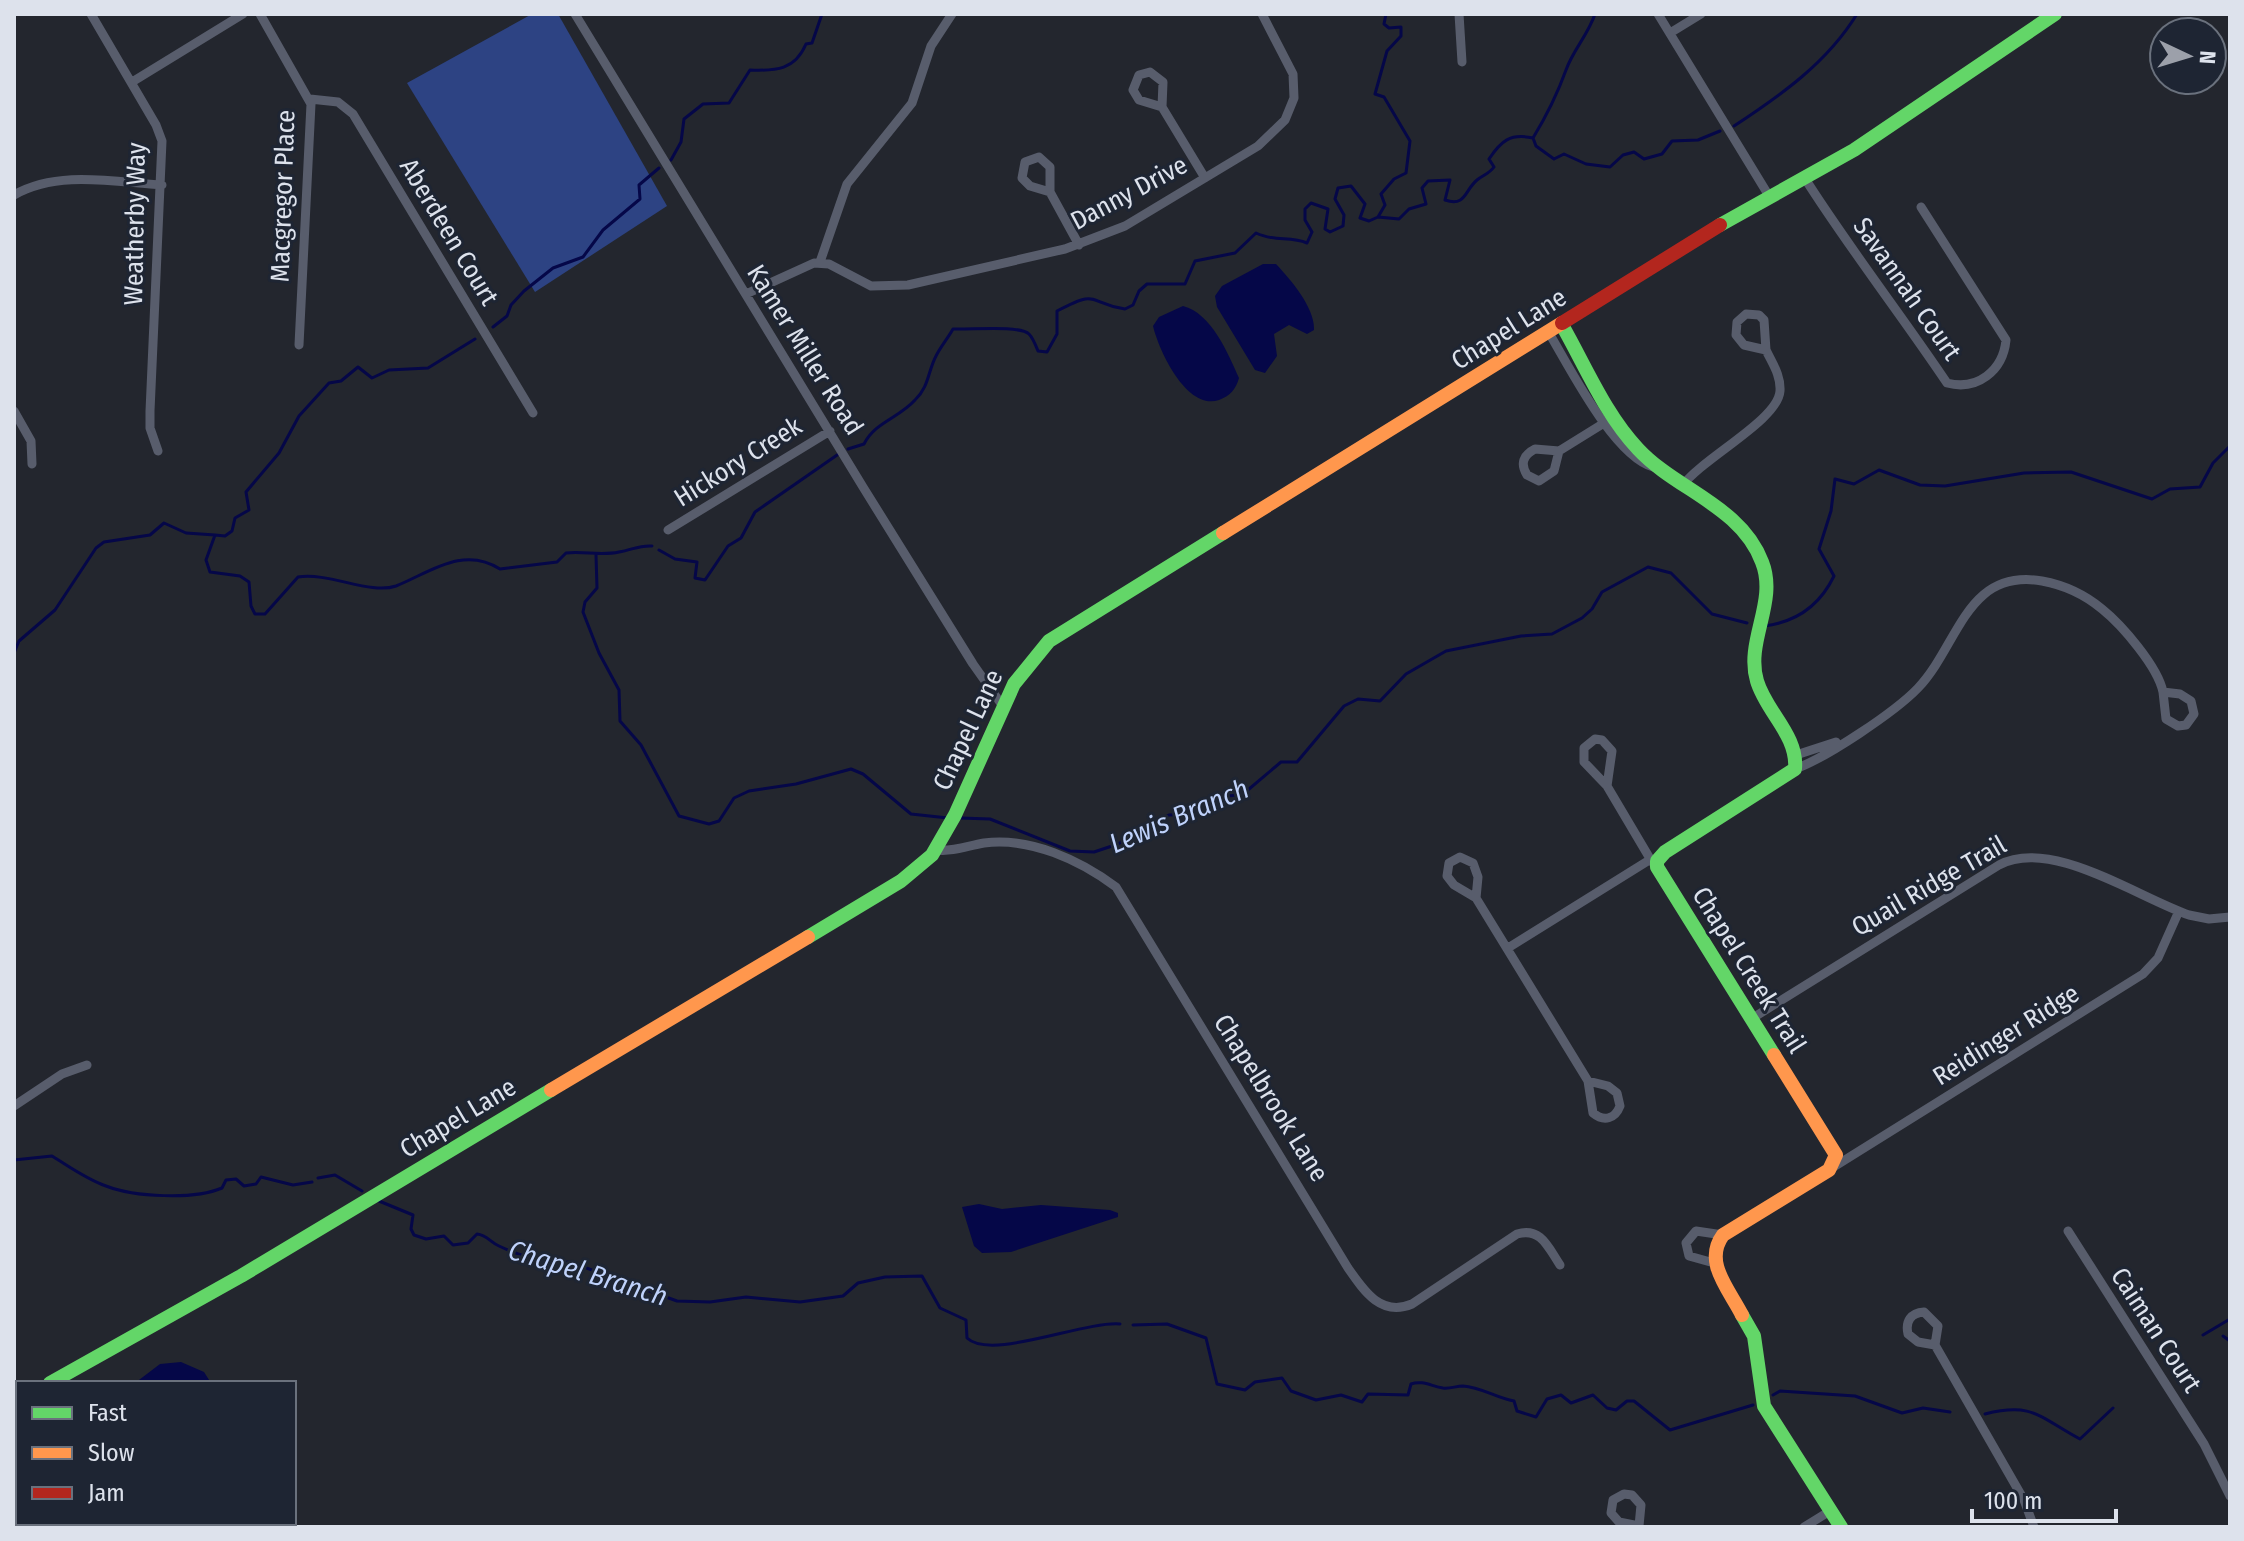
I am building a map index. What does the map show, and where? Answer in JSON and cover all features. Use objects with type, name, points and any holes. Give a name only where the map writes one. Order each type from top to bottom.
[{"type":"street","name":"Weatherby Way","points":[[91,14],[132,82],[162,141],[150,411],[150,428],[158,451]]},
{"type":"street","points":[[132,82],[243,14]]},
{"type":"street","name":"Macgregor Place","points":[[260,14],[310,99],[299,345]]},
{"type":"street","name":"Kamer Miller Road","points":[[575,14],[973,664],[1002,705]]},
{"type":"street","points":[[746,294],[792,270],[820,262],[847,184],[912,103],[931,46],[952,14]]},
{"type":"street","name":"Danny Drive","points":[[820,262],[862,283],[889,288],[1079,245],[1125,226],[1268,138],[1290,109],[1294,98],[1293,74],[1262,14]]},
{"type":"street","points":[[1459,14],[1462,62]]},
{"type":"street","points":[[1658,14],[1769,196]]},
{"type":"street","points":[[1670,33],[1701,14]]},
{"type":"street","name":"Chapel Lane","points":[[53,1381],[196,1298],[241,1276],[918,869],[936,850],[954,817],[1002,705],[1023,667],[1049,641],[1769,196],[1892,126],[2055,14]]},
{"type":"street","name":"Aberdeen Court","points":[[310,99],[338,102],[353,114],[533,413]]},
{"type":"street","points":[[1162,107],[1205,178]]},
{"type":"street","name":"Savannah Court","points":[[1804,177],[1851,251],[1882,288],[1947,383],[1961,387],[1979,383],[1997,365],[2006,340],[1921,207]]},
{"type":"street","points":[[14,195],[38,183],[61,180],[162,185]]},
{"type":"street","points":[[1050,192],[1079,245]]},
{"type":"street","points":[[1556,329],[1610,419],[1657,468],[1732,519],[1760,555],[1768,586],[1754,637],[1754,671],[1765,703],[1796,762],[1847,739],[1910,696],[1941,659],[1973,603],[1990,588],[2011,580],[2046,582],[2092,601],[2113,617],[2136,645],[2163,692]]},
{"type":"street","points":[[1682,486],[1699,465],[1758,424],[1775,406],[1779,381],[1766,350]]},
{"type":"street","points":[[14,411],[31,441],[32,464]]},
{"type":"street","points":[[1559,451],[1610,419]]},
{"type":"street","name":"Hickory Creek","points":[[668,530],[830,431]]},
{"type":"street","points":[[1607,786],[1612,751],[1602,740],[1595,739],[1584,748],[1584,762],[1607,786],[1659,873]]},
{"type":"street","name":"Chapel Creek Trail","points":[[1796,762],[1665,852],[1657,861],[1659,873],[1833,1148],[1836,1161],[1829,1170]]},
{"type":"street","name":"Chapelbrook Lane","points":[[936,850],[952,851],[984,843],[1022,844],[1079,864],[1116,887],[1348,1268],[1367,1294],[1382,1305],[1398,1308],[1412,1304],[1517,1234],[1527,1231],[1541,1236],[1560,1265]]},
{"type":"street","name":"Quail Ridge Trail","points":[[1751,1019],[2017,857],[2048,857],[2179,911],[2209,919],[2230,917]]},
{"type":"street","points":[[1476,898],[1478,877],[1473,863],[1467,859],[1455,859],[1447,869],[1449,881],[1476,898],[1508,948],[1588,1081],[1593,1113],[1605,1119],[1612,1117],[1620,1106],[1617,1093],[1608,1086],[1588,1081]]},
{"type":"street","points":[[1508,948],[1651,859]]},
{"type":"street","name":"Reidinger Ridge","points":[[1829,1170],[2143,974],[2158,958],[2179,911]]},
{"type":"street","points":[[14,1106],[62,1074],[87,1065]]},
{"type":"street","points":[[1829,1170],[1723,1235],[1714,1247],[1714,1263],[1754,1336],[1764,1406],[1841,1527]]},
{"type":"street","points":[[1714,1263],[1689,1256],[1686,1243],[1696,1231],[1723,1235]]},
{"type":"street","name":"Caiman Court","points":[[2068,1231],[2204,1444],[2230,1496]]},
{"type":"street","points":[[1935,1345],[2024,1500],[2034,1527]]},
{"type":"street","points":[[1804,1527],[1830,1511]]},
{"type":"shaded area","points":[[532,14],[558,14],[667,206],[535,292],[407,83]]},
{"type":"shaded area","points":[[1263,264],[1276,264],[1295,286],[1311,313],[1314,330],[1307,334],[1289,325],[1274,334],[1277,356],[1265,373],[1255,370],[1217,307],[1215,296],[1222,286]]},
{"type":"shaded area","points":[[1183,306],[1193,310],[1210,325],[1239,378],[1232,392],[1219,400],[1207,401],[1196,397],[1186,388],[1168,363],[1156,337],[1153,326],[1159,317]]},
{"type":"shaded area","points":[[979,1204],[1002,1209],[1041,1205],[1110,1210],[1118,1213],[1118,1217],[1011,1252],[982,1253],[974,1246],[962,1207]]},
{"type":"shaded area","points":[[181,1362],[204,1372],[210,1381],[138,1381],[160,1364]]},
{"type":"waterway","points":[[671,160],[681,142],[684,119],[703,104],[729,103],[750,70],[776,69],[790,64],[802,53],[806,44],[812,43],[822,14]]},
{"type":"waterway","points":[[848,449],[864,444],[874,430],[920,395],[936,356],[953,329],[1024,331],[1038,351],[1047,352],[1057,334],[1057,311],[1080,300],[1093,299],[1125,309],[1133,305],[1139,291],[1147,284],[1185,284],[1195,261],[1235,253],[1256,233],[1307,243],[1312,232],[1305,220],[1305,209],[1311,203],[1328,209],[1325,229],[1330,232],[1343,226],[1344,215],[1335,199],[1338,188],[1351,186],[1365,204],[1360,218],[1369,221],[1378,217],[1385,205],[1381,194],[1394,179],[1406,173],[1410,141],[1384,97],[1375,94],[1387,51],[1401,36],[1401,27],[1389,28],[1384,24],[1386,14]]},
{"type":"waterway","points":[[1533,138],[1595,14]]},
{"type":"waterway","points":[[1734,126],[1786,90],[1817,63],[1857,14]]},
{"type":"waterway","points":[[1533,138],[1536,146],[1554,159],[1564,154],[1586,164],[1610,167],[1623,155],[1634,152],[1644,159],[1662,154],[1672,141],[1698,140],[1720,131]]},
{"type":"waterway","points":[[1378,217],[1399,219],[1409,209],[1426,204],[1422,188],[1428,181],[1450,180],[1445,200],[1461,200],[1477,180],[1494,167],[1489,159],[1502,143],[1518,137],[1533,138]]},
{"type":"waterway","points":[[493,327],[507,316],[511,305],[524,291],[553,268],[583,257],[603,230],[640,199],[639,185],[659,168]]},
{"type":"waterway","points":[[215,535],[225,536],[232,531],[235,518],[249,510],[246,492],[279,453],[299,416],[329,383],[341,381],[358,367],[372,378],[389,370],[428,368],[475,339]]},
{"type":"waterway","name":"Lewis Branch","points":[[1764,626],[1787,621],[1806,610],[1822,595],[1834,576],[1819,549],[1831,511],[1835,479],[1854,484],[1879,470],[1920,485],[1945,486],[2024,473],[2071,472],[2152,499],[2170,489],[2200,487],[2213,463],[2230,446]]},
{"type":"waterway","points":[[659,550],[675,559],[697,562],[695,578],[705,580],[728,546],[741,538],[755,512],[840,453]]},
{"type":"waterway","name":"Lewis Branch","points":[[14,653],[19,641],[55,610],[96,548],[104,542],[150,535],[164,523],[186,533],[215,535],[206,560],[210,572],[240,576],[249,582],[251,606],[255,614],[265,614],[298,577],[310,576],[386,588],[460,560],[486,562],[500,569],[557,562],[566,553],[612,553],[652,546]]},
{"type":"waterway","name":"Lewis Branch","points":[[596,555],[597,588],[585,602],[583,612],[599,653],[619,690],[620,721],[641,745],[679,816],[709,824],[719,821],[734,798],[749,791],[796,784],[851,769],[863,774],[911,814],[948,818]]},
{"type":"waterway","name":"Lewis Branch","points":[[960,818],[990,819],[1070,851],[1094,852],[1118,844],[1169,815],[1193,814],[1210,797],[1242,795],[1281,762],[1297,762],[1344,706],[1358,699],[1380,701],[1406,674],[1446,651],[1521,636],[1552,634],[1582,618],[1592,609],[1602,592],[1648,567],[1671,573],[1712,614],[1747,623]]},
{"type":"waterway","name":"Chapel Branch","points":[[14,1160],[52,1156],[99,1183],[148,1195],[180,1196],[210,1192],[222,1188],[226,1180],[236,1179],[244,1186],[256,1184],[261,1177],[293,1185],[312,1182]]},
{"type":"waterway","name":"Chapel Branch","points":[[318,1178],[335,1175],[362,1191]]},
{"type":"waterway","name":"Chapel Branch","points":[[379,1201],[413,1215],[411,1229],[414,1235],[426,1239],[444,1236],[453,1245],[468,1243],[477,1234],[516,1253],[543,1260],[570,1262],[677,1301],[710,1302],[746,1297],[800,1302],[843,1296],[858,1283],[885,1277],[922,1276],[940,1308],[966,1320],[967,1338],[979,1344],[1016,1343],[1084,1328],[1120,1324]]},
{"type":"waterway","name":"Chapel Branch","points":[[2203,1335],[2230,1319]]},
{"type":"waterway","name":"Chapel Branch","points":[[1133,1325],[1167,1324],[1206,1338],[1217,1384],[1245,1390],[1255,1382],[1282,1378],[1291,1391],[1316,1400],[1341,1395],[1362,1402],[1368,1394],[1408,1395],[1411,1384],[1415,1383],[1446,1388],[1463,1386],[1514,1401],[1517,1411],[1536,1417],[1547,1399],[1561,1395],[1571,1403],[1593,1395],[1607,1408],[1616,1410],[1627,1401],[1634,1401],[1670,1430],[1753,1405]]},
{"type":"waterway","points":[[2223,1336],[2230,1341]]},
{"type":"waterway","name":"Chapel Branch","points":[[1773,1395],[1780,1391],[1855,1396],[1902,1413],[1923,1408],[1950,1412]]},
{"type":"waterway","name":"Chapel Branch","points":[[1985,1414],[2025,1411],[2045,1418],[2080,1439],[2113,1408]]},
{"type":"traffic: fast","points":[[1720,225],[1854,150],[2055,14]]},
{"type":"traffic: fast","points":[[1562,325],[1626,435],[1653,463],[1724,512],[1739,526],[1762,562],[1766,592],[1754,666],[1761,692],[1792,745],[1795,769],[1665,852],[1657,861],[1657,867],[1774,1055]]},
{"type":"traffic: fast","points":[[808,937],[901,881],[932,855],[955,815],[1014,684],[1049,641],[1223,533]]},
{"type":"traffic: fast","points":[[54,1381],[241,1276],[551,1090]]},
{"type":"traffic: fast","points":[[1742,1315],[1754,1336],[1764,1406],[1841,1527]]},
{"type":"traffic: slow","points":[[1223,533],[1562,323]]},
{"type":"traffic: slow","points":[[551,1090],[808,937]]},
{"type":"traffic: slow","points":[[1742,1315],[1717,1265],[1716,1255],[1723,1235],[1829,1170],[1836,1155],[1774,1055]]},
{"type":"traffic: jam","points":[[1562,323],[1720,225]]}]
